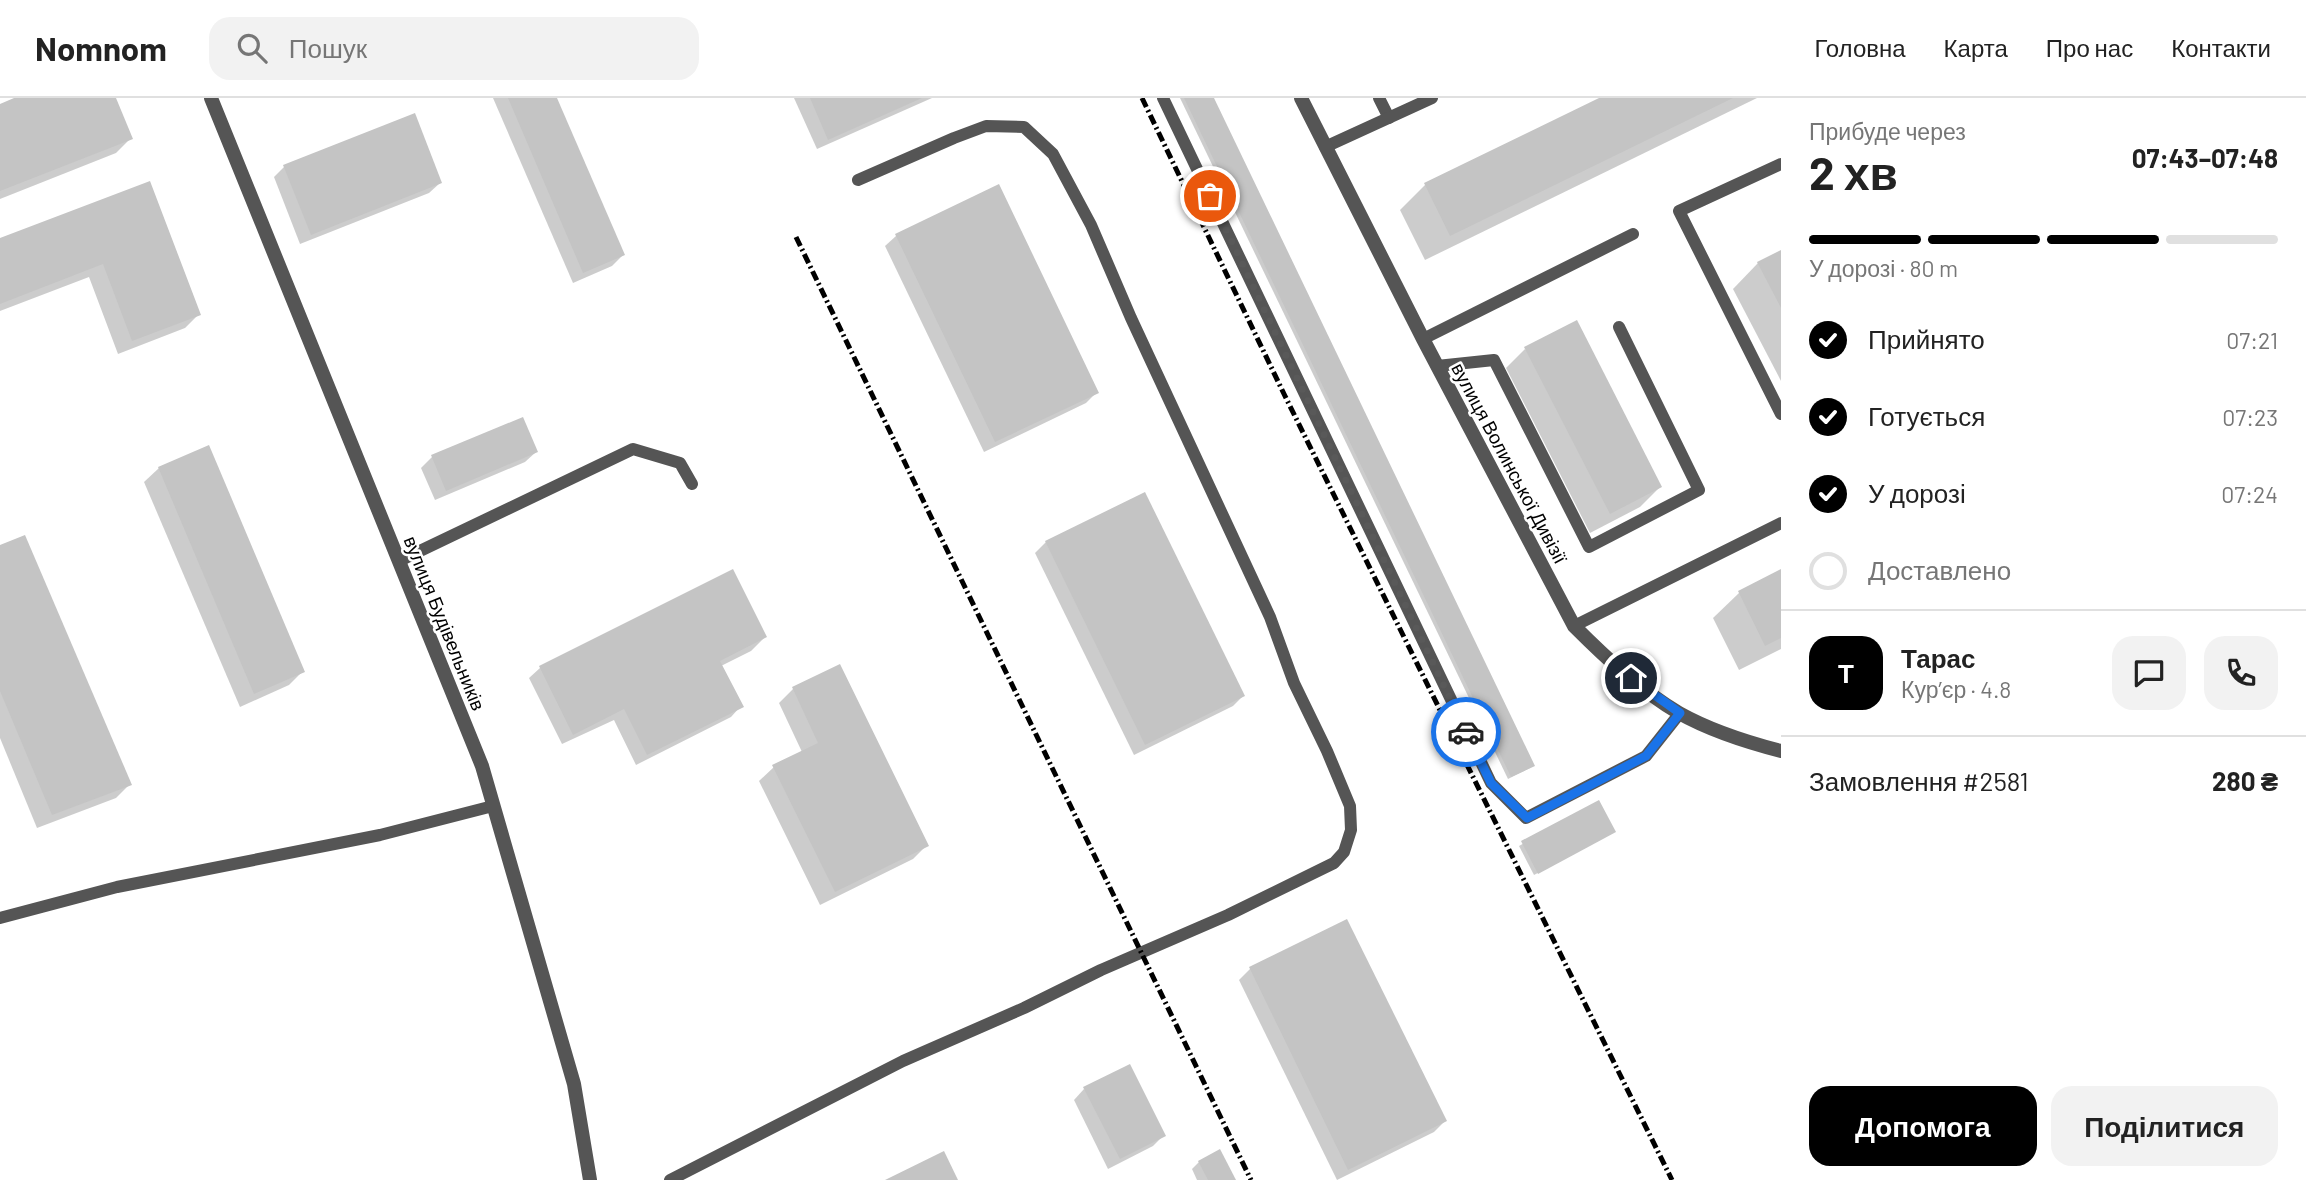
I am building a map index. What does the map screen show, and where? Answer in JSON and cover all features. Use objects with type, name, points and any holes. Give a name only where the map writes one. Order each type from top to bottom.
[{"type":"street","name":"вулиця Будівельників","points":[[211,98],[482,766],[574,1084],[590,1180]]},
{"type":"street","name":"вулиця Волинської Дивізії","points":[[1301,98],[1423,339],[1574,626],[1611,662],[1680,713],[1745,742],[1781,751]]},
{"type":"lane","points":[[1163,98],[1491,783],[1527,818],[1646,756],[1680,713]]},
{"type":"lane","points":[[1379,98],[1389,118]]},
{"type":"lane","points":[[1325,147],[1432,98]]},
{"type":"lane","points":[[670,1180],[903,1061],[1228,915],[1335,863],[1344,852],[1351,830],[1350,806],[1294,683],[1270,617],[1131,318],[1091,225],[1053,154],[1024,127],[986,126],[858,180]]},
{"type":"lane","points":[[1781,163],[1679,211],[1781,414]]},
{"type":"lane","points":[[1423,339],[1633,234]]},
{"type":"lane","points":[[1437,366],[1494,360],[1589,547],[1699,490],[1619,327]]},
{"type":"lane","points":[[399,561],[633,449],[680,463],[692,484]]},
{"type":"lane","points":[[1574,626],[1781,523]]},
{"type":"lane","points":[[0,918],[117,887],[380,835],[493,806]]},
{"type":"building","points":[[14,98],[116,98],[133,139],[0,191],[0,104]]},
{"type":"building","points":[[508,98],[557,98],[625,255],[583,273]]},
{"type":"building","points":[[810,98],[922,98],[828,140]]},
{"type":"building","points":[[1184,98],[1214,98],[1535,766],[1511,777]]},
{"type":"building","points":[[1599,98],[1733,98],[1450,236],[1424,183]]},
{"type":"building","points":[[415,113],[442,183],[311,235],[283,165]]},
{"type":"building","points":[[150,181],[201,315],[132,341],[103,264],[0,304],[0,238]]},
{"type":"building","points":[[999,184],[1099,393],[995,442],[895,234]]},
{"type":"building","points":[[1781,250],[1781,308],[1757,262]]},
{"type":"building","points":[[1577,320],[1662,487],[1610,514],[1524,347]]},
{"type":"building","points":[[523,417],[538,452],[446,491],[431,455]]},
{"type":"building","points":[[209,445],[305,672],[254,694],[158,467]]},
{"type":"building","points":[[1145,492],[1245,696],[1145,745],[1045,541]]},
{"type":"building","points":[[25,535],[132,785],[52,815],[0,691],[0,545]]},
{"type":"building","points":[[733,569],[767,637],[720,661],[744,707],[647,755],[624,709],[573,735],[539,666]]},
{"type":"building","points":[[1781,569],[1781,638],[1765,646],[1738,591]]},
{"type":"building","points":[[840,664],[929,846],[835,892],[772,765],[818,743],[792,687]]},
{"type":"building","points":[[1599,800],[1616,832],[1538,874],[1521,841]]},
{"type":"building","points":[[1347,919],[1447,1121],[1348,1170],[1249,967]]},
{"type":"building","points":[[1130,1064],[1166,1136],[1120,1159],[1083,1087]]},
{"type":"building","points":[[1220,1149],[1236,1180],[1208,1180],[1198,1161]]},
{"type":"building","points":[[944,1151],[958,1180],[885,1180]]},
{"type":"railway","points":[[1142,98],[1285,396],[1672,1180]]},
{"type":"railway","points":[[796,237],[1251,1180]]},
{"type":"way so far","points":[[1210,196],[1466,732]]},
{"type":"route","points":[[1466,732],[1491,783],[1527,818],[1646,756],[1680,713],[1631,678]]}]
